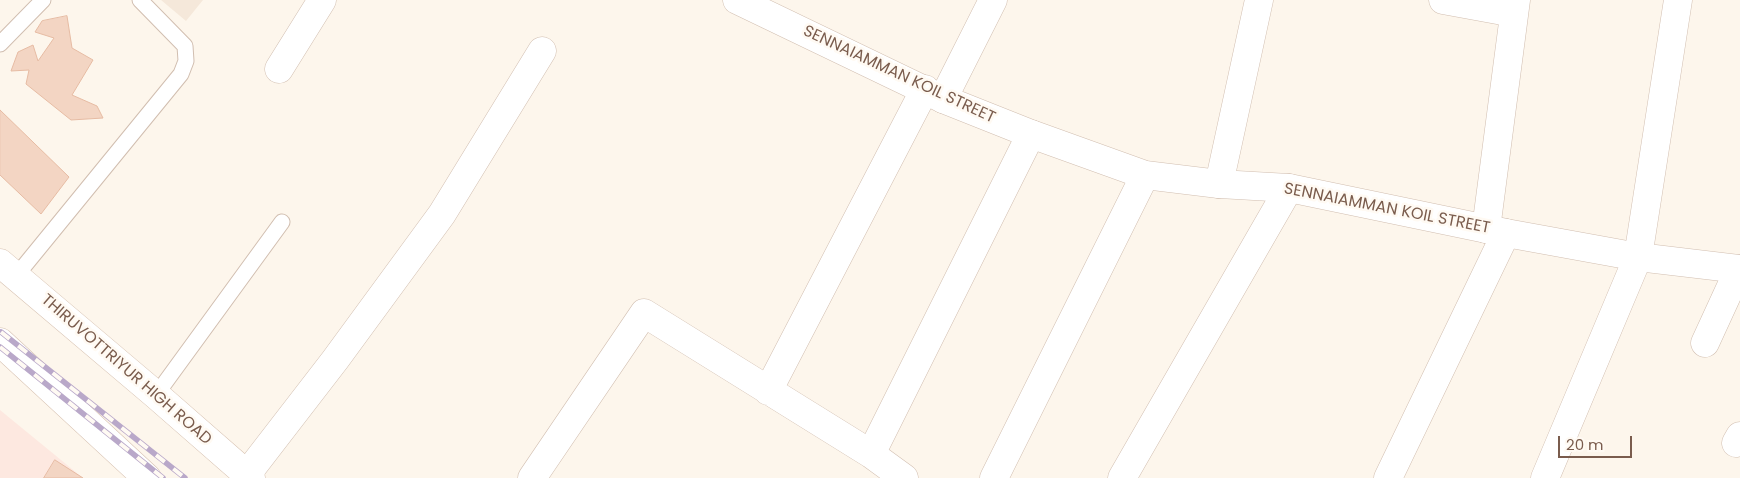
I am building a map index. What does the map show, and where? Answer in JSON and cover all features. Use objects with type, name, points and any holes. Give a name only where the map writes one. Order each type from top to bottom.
[{"type":"street","points":[[279,69],[322,0]]},
{"type":"street","name":"SENNAIAMMAN KOIL STREET","points":[[737,0],[934,94],[1031,134],[1145,175],[1219,184],[1289,188],[1496,231],[1638,257],[1740,269]]},
{"type":"street","points":[[768,391],[934,94],[993,0]]},
{"type":"street","points":[[1219,184],[1259,0]]},
{"type":"street","points":[[1388,478],[1496,231],[1515,7],[1443,0]]},
{"type":"street","points":[[1545,478],[1638,257],[1678,0]]},
{"type":"street","points":[[249,476],[442,214],[542,51]]},
{"type":"street","points":[[871,454],[1031,134]]},
{"type":"street","points":[[994,478],[1145,175]]},
{"type":"street","points":[[1122,478],[1289,188]]},
{"type":"street","points":[[1705,343],[1740,269]]},
{"type":"street","name":"THIRUVOTTRIYUR HIGH ROAD","points":[[8,270],[249,476]]},
{"type":"street","points":[[532,478],[644,313],[871,454],[904,478]]},
{"type":"street","points":[[0,342],[147,478]]},
{"type":"lane","points":[[0,44],[43,0]]},
{"type":"lane","points":[[8,270],[181,74],[186,60],[185,46],[140,0]]},
{"type":"lane","points":[[156,395],[282,222]]},
{"type":"shaded area","points":[[161,0],[203,0],[186,21]]},
{"type":"shaded area","points":[[0,410],[83,478],[0,478]]},
{"type":"building","points":[[67,16],[72,48],[93,60],[72,95],[97,106],[103,118],[71,120],[26,84],[29,70],[11,71],[18,52],[33,45],[38,61],[54,38],[35,32],[42,21]]},
{"type":"building","points":[[0,110],[69,177],[41,214],[0,175]]},
{"type":"building","points":[[55,460],[83,478],[44,478]]},
{"type":"railway","points":[[1,332],[185,478]]},
{"type":"railway","points":[[0,347],[163,478]]}]
